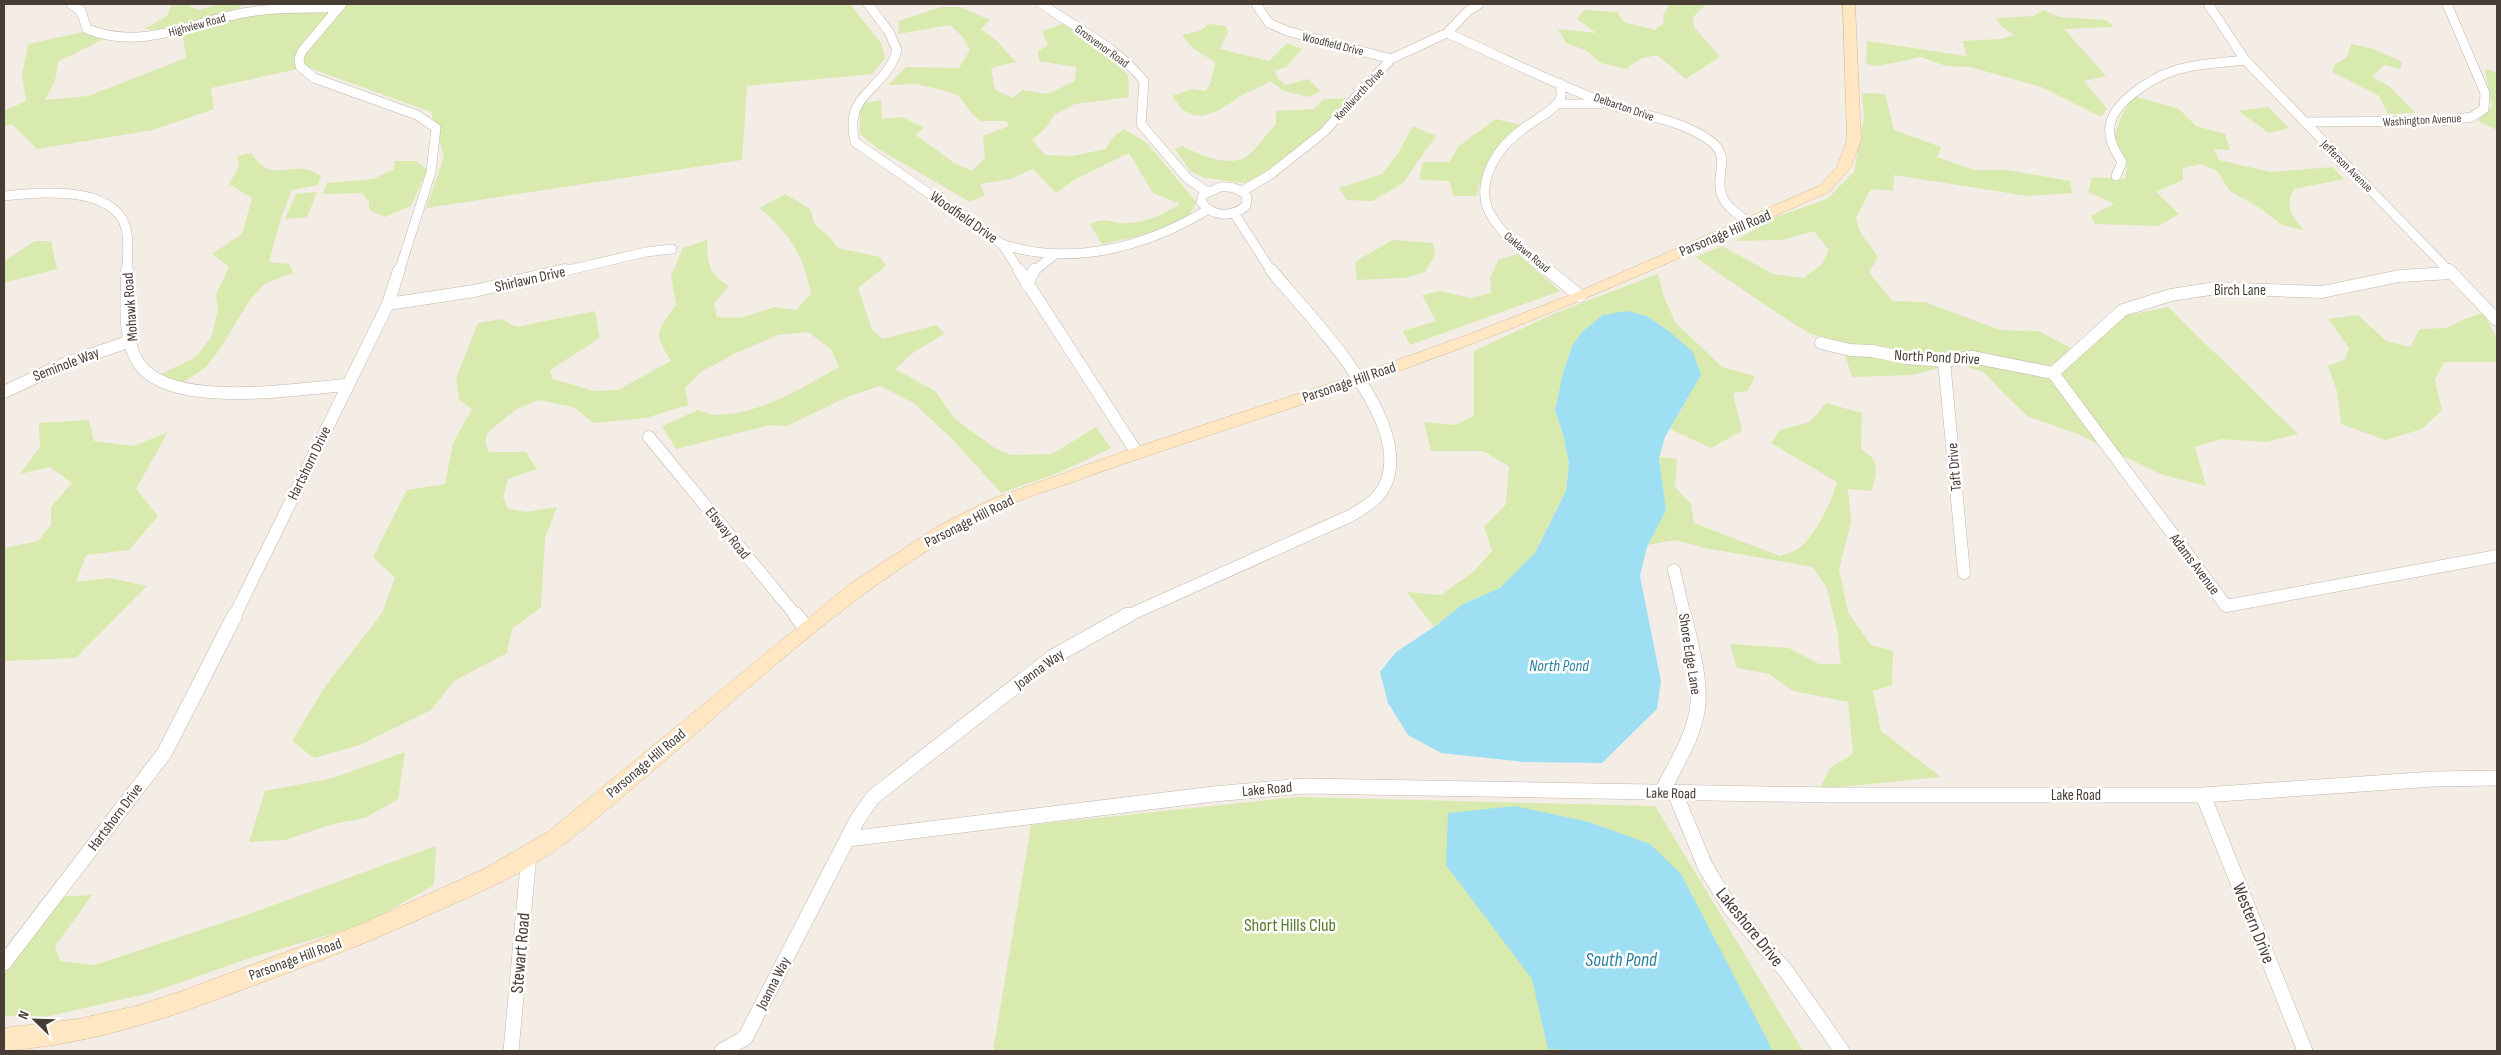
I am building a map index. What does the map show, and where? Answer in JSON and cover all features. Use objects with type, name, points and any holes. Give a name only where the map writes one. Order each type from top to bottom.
[{"type":"street","name":"Highview Road","points":[[72,4],[81,11],[87,29],[99,35],[118,38],[166,33],[212,20],[259,10],[340,6]]},
{"type":"street","name":"Woodfield Drive","points":[[868,4],[894,41],[897,51],[891,64],[852,109],[851,126],[855,142],[1000,243],[1137,453]]},
{"type":"street","name":"Grosvenor Road","points":[[1042,4],[1118,56],[1140,75],[1144,81],[1141,124],[1187,178],[1207,192]]},
{"type":"street","name":"Woodfield Drive","points":[[1256,4],[1270,23],[1287,31],[1391,59]]},
{"type":"street","name":"Kenilworth Drive","points":[[1242,191],[1271,174],[1324,132],[1391,59],[1447,33],[1468,11],[1479,4]]},
{"type":"street","name":"Parsonage Hill Road","points":[[4,1040],[78,1030],[136,1017],[182,1002],[365,933],[490,877],[555,839],[806,628],[856,589],[946,530],[998,504],[1137,453],[1361,379],[1475,338],[1580,296],[1824,189],[1839,176],[1851,155],[1854,140],[1849,4]]},
{"type":"street","name":"Jefferson Avenue","points":[[2208,4],[2245,60],[2497,320]]},
{"type":"street","name":"Washington Avenue","points":[[2304,122],[2442,121],[2472,117],[2484,109],[2485,93],[2447,4]]},
{"type":"street","name":"Hartshorn Drive","points":[[4,964],[165,752],[388,304],[431,172],[436,128],[430,122],[417,115],[314,78],[300,66],[299,59],[302,51],[340,6]]},
{"type":"street","name":"Delbarton Drive","points":[[1447,33],[1613,106],[1683,127],[1714,144],[1722,153],[1724,160],[1720,180],[1721,194],[1730,208],[1749,222]]},
{"type":"street","points":[[2116,176],[2122,162],[2111,140],[2110,123],[2125,100],[2150,82],[2177,70],[2245,60]]},
{"type":"street","points":[[1560,83],[1562,94],[1558,104],[1587,102],[1613,106]]},
{"type":"street","name":"Oaklawn Road","points":[[1558,104],[1504,146],[1494,162],[1484,192],[1486,206],[1493,222],[1505,236],[1580,296]]},
{"type":"street","points":[[1225,187],[1242,191],[1247,197],[1248,203],[1244,208],[1234,213],[1220,214],[1207,210],[1201,202],[1203,195],[1207,192],[1225,187]]},
{"type":"street","name":"Mohawk Road","points":[[4,196],[41,193],[75,195],[106,205],[120,216],[128,233],[127,285],[131,341],[136,359],[160,382],[195,392],[216,394],[347,385]]},
{"type":"street","points":[[1000,243],[1030,254],[1054,256],[1132,242],[1180,225],[1207,210]]},
{"type":"street","points":[[1234,213],[1246,228],[1260,254],[1289,292],[1361,379]]},
{"type":"street","name":"Shirlawn Drive","points":[[388,304],[474,291],[646,252],[672,250]]},
{"type":"street","points":[[1027,285],[1037,266],[1054,256]]},
{"type":"street","name":"Birch Lane","points":[[2053,373],[2123,310],[2171,295],[2216,288],[2322,292],[2399,276],[2452,272]]},
{"type":"street","name":"Seminole Way","points":[[4,392],[76,359],[131,341]]},
{"type":"street","name":"North Pond Drive","points":[[1821,342],[1850,350],[1872,350],[1906,358],[1944,361],[1972,357],[2053,373]]},
{"type":"street","name":"Taft Drive","points":[[1944,361],[1964,573]]},
{"type":"street","name":"Adams Avenue","points":[[2053,373],[2226,606],[2497,556]]},
{"type":"street","name":"Joanna Way","points":[[722,1051],[745,1038],[857,820],[873,797],[1053,657],[1106,626],[1167,596],[1350,516],[1368,505],[1379,495],[1388,477],[1390,455],[1387,430],[1361,379]]},
{"type":"street","name":"Elsway Road","points":[[649,437],[806,628]]},
{"type":"street","name":"Shore Edge Lane","points":[[1669,793],[1691,731],[1698,703],[1692,653],[1674,570]]},
{"type":"street","name":"Lake Road","points":[[848,839],[1214,794],[1302,786],[1830,795],[2203,795],[2434,779],[2497,778]]},
{"type":"street","name":"Lakeshore Drive","points":[[1669,793],[1705,866],[1731,909],[1786,971],[1842,1051]]},
{"type":"street","name":"Western Drive","points":[[2203,795],[2305,1051]]},
{"type":"street","name":"Stewart Road","points":[[511,1051],[529,854]]},
{"type":"green space","points":[[172,4],[193,4],[190,7],[199,10],[219,4],[246,4],[222,15],[197,23],[170,28],[144,29],[167,16]]},
{"type":"green space","points":[[345,4],[850,4],[881,43],[885,58],[872,74],[747,86],[742,160],[426,208],[444,157],[431,112],[307,67],[211,88],[214,109],[153,130],[37,149],[12,124],[4,126],[4,111],[26,101],[22,75],[28,44],[97,29],[109,36],[58,62],[55,81],[45,100],[88,96],[186,58],[182,31],[249,12],[338,13]]},
{"type":"green space","points":[[1668,4],[1706,4],[1693,17],[1694,27],[1720,57],[1686,79],[1657,55],[1640,59],[1626,69],[1601,63],[1587,51],[1566,43],[1558,29],[1596,33],[1577,19],[1584,10],[1617,12],[1624,22],[1655,30],[1664,23],[1663,15],[1669,6]]},
{"type":"green space","points":[[941,7],[960,7],[990,20],[981,29],[997,41],[1016,62],[991,68],[995,90],[1013,98],[1022,90],[1048,94],[1075,81],[1076,67],[1039,61],[1038,51],[1048,45],[1042,31],[1063,24],[1111,57],[1128,75],[1129,97],[1075,104],[1054,115],[1047,127],[1032,140],[1045,155],[1072,156],[1106,149],[1112,138],[1124,129],[1147,143],[1196,202],[1188,218],[1144,235],[1102,244],[1090,224],[1101,220],[1122,223],[1142,221],[1180,204],[1153,193],[1129,153],[1074,180],[1056,193],[1033,169],[1011,179],[980,184],[985,195],[970,202],[877,148],[860,134],[860,104],[881,100],[882,119],[901,117],[924,127],[916,135],[954,163],[972,171],[985,158],[983,136],[1009,126],[1006,121],[981,121],[972,114],[958,95],[916,84],[888,85],[906,67],[959,68],[970,50],[962,36],[950,25],[898,34],[899,21]]},
{"type":"green space","points":[[2043,10],[2059,17],[2106,20],[2114,27],[2064,29],[2106,76],[2084,81],[2107,109],[2101,117],[2041,87],[1970,67],[1946,66],[1921,57],[1878,66],[1866,64],[1867,41],[1966,56],[1963,41],[2000,39],[2014,35],[2000,25],[1996,18],[2034,16]]},
{"type":"green space","points":[[1209,24],[1226,26],[1228,32],[1220,49],[1269,61],[1287,43],[1302,49],[1286,67],[1274,71],[1278,79],[1286,85],[1308,79],[1321,91],[1309,97],[1284,91],[1270,81],[1207,115],[1192,115],[1185,111],[1172,96],[1192,89],[1206,91],[1211,82],[1215,62],[1194,49],[1182,35],[1199,31]]},
{"type":"green space","points":[[2351,44],[2374,49],[2402,62],[2400,69],[2384,65],[2372,77],[2389,86],[2415,113],[2388,114],[2379,96],[2332,72],[2335,64],[2347,57]]},
{"type":"green space","points":[[2485,69],[2497,72],[2497,130],[2478,121],[2492,106]]},
{"type":"green space","points":[[1862,93],[1885,94],[1894,130],[1941,147],[1937,157],[1974,170],[2007,170],[2070,181],[2072,193],[2028,196],[1894,175],[1893,191],[1871,189],[1856,218],[1860,232],[1878,257],[1869,272],[1892,301],[1925,302],[2000,330],[2038,331],[2083,354],[2124,316],[2168,307],[2298,434],[2267,442],[2221,439],[2195,447],[2206,486],[2160,474],[2078,434],[2029,417],[1985,373],[1957,363],[1913,375],[1852,377],[1841,342],[1811,334],[1695,257],[1722,246],[1773,274],[1803,278],[1822,264],[1829,250],[1814,231],[1782,240],[1735,241],[1773,218],[1827,199],[1854,172],[1864,117]]},
{"type":"green space","points":[[2134,96],[2179,109],[2196,126],[2225,134],[2230,150],[2214,149],[2219,160],[2270,172],[2333,167],[2344,179],[2294,189],[2290,201],[2291,211],[2304,230],[2282,225],[2258,207],[2230,191],[2217,171],[2200,164],[2183,168],[2183,180],[2156,192],[2179,214],[2159,226],[2095,224],[2091,216],[2114,204],[2088,192],[2092,177],[2125,179],[2127,167],[2113,140],[2122,114]]},
{"type":"green space","points":[[1351,98],[1309,139],[1253,184],[1205,178],[1190,171],[1175,149],[1182,146],[1217,160],[1227,161],[1245,158],[1276,125],[1276,111],[1313,109],[1324,99]]},
{"type":"green space","points":[[2268,107],[2289,128],[2269,133],[2238,111]]},
{"type":"green space","points":[[1496,119],[1520,125],[1491,157],[1483,174],[1477,196],[1453,196],[1450,181],[1419,180],[1423,162],[1449,162],[1459,146]]},
{"type":"green space","points":[[1413,126],[1436,136],[1402,184],[1372,201],[1347,200],[1339,188],[1382,174],[1397,155]]},
{"type":"green space","points":[[251,153],[259,163],[268,169],[301,169],[321,176],[318,185],[292,190],[281,218],[269,262],[289,264],[293,273],[264,284],[249,301],[220,349],[206,367],[181,384],[161,374],[196,357],[212,336],[218,308],[216,295],[229,267],[212,254],[242,234],[252,198],[229,184],[239,166],[237,156]]},
{"type":"green space","points":[[395,161],[416,161],[427,170],[411,206],[385,217],[369,210],[369,202],[362,193],[323,194],[327,183],[373,179],[394,169]]},
{"type":"green space","points":[[317,192],[307,217],[285,219],[296,194]]},
{"type":"green space","points":[[785,194],[810,209],[815,225],[829,236],[838,248],[880,257],[886,266],[858,288],[872,330],[882,339],[937,325],[944,334],[914,352],[895,369],[935,391],[955,419],[993,447],[1011,455],[1052,454],[1096,427],[1111,448],[1058,473],[1001,493],[953,440],[915,404],[880,386],[847,397],[787,426],[770,425],[676,449],[662,426],[698,410],[717,415],[733,414],[765,405],[796,391],[839,367],[831,349],[808,332],[778,335],[734,354],[701,372],[685,388],[688,405],[646,418],[594,423],[573,407],[538,400],[515,410],[488,432],[485,442],[489,452],[526,452],[537,469],[508,479],[503,497],[508,508],[525,512],[557,507],[545,538],[541,607],[512,629],[507,653],[454,681],[431,710],[360,745],[314,758],[292,741],[324,688],[382,613],[395,578],[373,557],[407,490],[445,484],[453,443],[472,409],[459,400],[456,378],[478,323],[502,319],[516,327],[595,311],[600,338],[550,370],[553,379],[594,391],[618,390],[671,361],[661,344],[659,333],[664,321],[676,305],[671,276],[683,248],[707,240],[710,267],[716,277],[729,286],[714,303],[717,317],[740,318],[775,307],[796,310],[811,294],[804,267],[794,246],[779,227],[759,208]]},
{"type":"green space","points":[[1392,240],[1433,243],[1435,256],[1425,272],[1404,278],[1357,280],[1355,262]]},
{"type":"green space","points":[[35,241],[51,241],[57,269],[4,283],[4,261]]},
{"type":"green space","points":[[1518,254],[1560,291],[1410,345],[1403,331],[1436,321],[1422,295],[1440,291],[1471,298],[1491,293],[1490,278],[1498,260]]},
{"type":"green space","points":[[1658,274],[1664,297],[1675,322],[1722,367],[1755,376],[1748,391],[1733,393],[1742,431],[1711,448],[1670,429],[1701,375],[1572,346],[1563,373],[1555,410],[1564,438],[1569,464],[1566,491],[1535,553],[1500,588],[1463,604],[1434,627],[1407,592],[1441,595],[1474,571],[1492,551],[1484,527],[1506,504],[1509,466],[1483,451],[1431,451],[1424,422],[1455,425],[1474,416],[1474,351],[1553,314]]},
{"type":"green space","points":[[2483,313],[2497,338],[2497,362],[2444,362],[2435,380],[2442,410],[2422,429],[2385,440],[2341,424],[2337,391],[2328,366],[2345,359],[2349,348],[2328,319],[2358,315],[2386,341],[2410,347],[2420,329],[2446,328]]},
{"type":"green space","points":[[1826,403],[1862,413],[1861,449],[1872,458],[1876,467],[1872,491],[1848,489],[1851,522],[1839,569],[1848,612],[1871,645],[1893,651],[1892,685],[1873,691],[1881,731],[1941,777],[1819,789],[1831,767],[1853,754],[1848,702],[1793,691],[1769,674],[1737,668],[1730,644],[1789,648],[1819,664],[1841,664],[1837,630],[1827,588],[1813,567],[1705,548],[1675,540],[1648,545],[1666,510],[1659,457],[1677,459],[1675,487],[1691,504],[1694,523],[1780,556],[1798,549],[1811,536],[1822,518],[1837,482],[1771,443],[1780,430],[1810,422]]},
{"type":"green space","points":[[89,420],[94,441],[134,446],[168,432],[136,489],[158,516],[129,550],[86,555],[76,582],[109,578],[147,586],[76,658],[4,661],[4,548],[38,541],[51,525],[51,507],[72,483],[50,467],[20,474],[40,447],[39,423]]},
{"type":"green space","points":[[405,752],[398,799],[365,818],[333,824],[285,840],[249,842],[265,791],[333,778]]},
{"type":"green space","name":"Short Hills Club","points":[[1297,797],[1655,806],[1803,1051],[993,1051],[1031,825]]},
{"type":"green space","points":[[436,846],[434,885],[365,924],[250,958],[150,993],[45,1017],[4,1016],[4,974],[60,897],[92,895],[55,946],[60,961],[95,965],[252,913]]},
{"type":"water","name":"North Pond","points":[[1627,311],[1647,316],[1670,332],[1693,352],[1701,375],[1665,437],[1659,458],[1666,510],[1647,547],[1640,576],[1661,681],[1657,709],[1602,763],[1524,762],[1441,753],[1408,735],[1388,703],[1380,672],[1396,652],[1434,627],[1463,604],[1500,588],[1535,553],[1566,491],[1569,464],[1564,438],[1555,410],[1563,373],[1572,346],[1583,331],[1603,315]]},
{"type":"water","name":"South Pond","points":[[1515,806],[1589,822],[1650,844],[1681,874],[1773,1051],[1590,1051],[1548,1049],[1532,979],[1446,865],[1448,813]]}]
